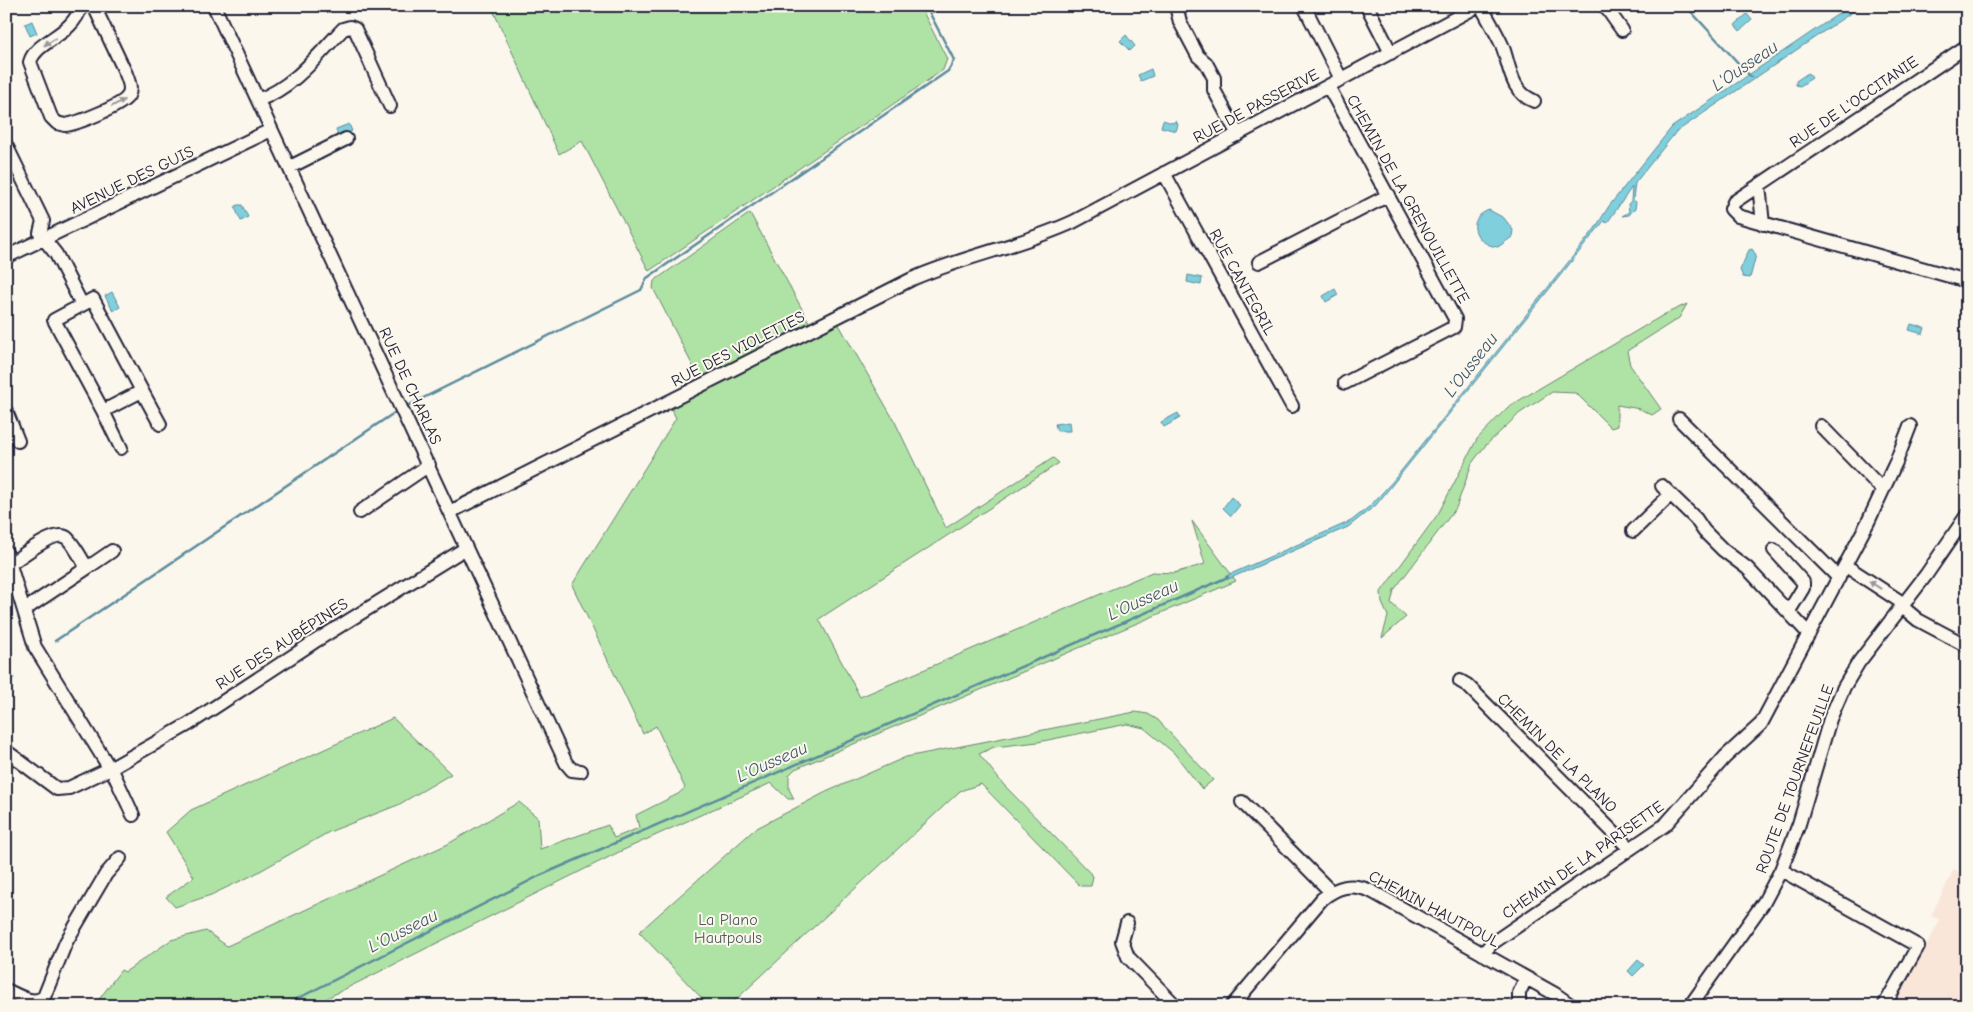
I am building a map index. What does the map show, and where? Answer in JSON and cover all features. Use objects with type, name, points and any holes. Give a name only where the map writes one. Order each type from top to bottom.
[{"type":"street","points":[[94,6],[101,20],[126,74],[130,85],[130,92],[122,103],[71,124],[57,123],[51,117],[30,62],[37,50],[58,37],[80,9],[94,14],[101,20]]},
{"type":"street","name":"RUE DE CHARLAS","points":[[214,6],[429,465],[566,764],[572,770],[581,771]]},
{"type":"street","points":[[1176,6],[1180,22],[1198,56],[1206,63],[1214,78],[1214,90],[1238,135]]},
{"type":"street","points":[[1304,6],[1342,79]]},
{"type":"street","points":[[1367,6],[1391,53]]},
{"type":"street","points":[[1479,6],[1501,44],[1520,93],[1534,101]]},
{"type":"street","name":"RUE DE PASSERIVE","points":[[1048,233],[1238,135],[1479,6]]},
{"type":"street","points":[[1605,6],[1622,30]]},
{"type":"street","points":[[258,100],[276,94],[295,79],[343,30],[350,27],[355,29],[390,106]]},
{"type":"street","name":"RUE DE L'OCCITANIE","points":[[1966,279],[1763,224],[1738,216],[1731,209],[1734,202],[1967,46]]},
{"type":"street","name":"CHEMIN DE LA GRENOUILLETTE","points":[[1328,86],[1455,319],[1454,327],[1346,382]]},
{"type":"street","name":"AVENUE DES GUIS","points":[[6,258],[271,130]]},
{"type":"street","points":[[290,167],[346,140]]},
{"type":"street","points":[[6,145],[43,221],[40,233],[43,240],[56,254],[82,305]]},
{"type":"street","name":"RUE CANTEGRIL","points":[[1164,173],[1292,406]]},
{"type":"street","points":[[1759,185],[1763,224]]},
{"type":"street","points":[[1259,262],[1389,195]]},
{"type":"street","name":"RUE DES VIOLETTES","points":[[450,512],[912,279],[948,265],[1048,233]]},
{"type":"street","points":[[121,448],[103,410],[54,320],[93,299],[160,424]]},
{"type":"street","points":[[103,410],[142,390]]},
{"type":"street","points":[[6,411],[18,441]]},
{"type":"street","points":[[1679,419],[1839,578]]},
{"type":"street","points":[[1821,426],[1883,490]]},
{"type":"street","name":"CHEMIN DE LA PARISETTE","points":[[1483,954],[1492,944],[1665,825],[1725,757],[1761,724],[1846,566],[1883,490],[1910,426]]},
{"type":"street","points":[[360,512],[429,465]]},
{"type":"street","points":[[1633,531],[1666,491],[1696,519],[1704,532],[1723,550],[1747,568],[1809,634]]},
{"type":"street","name":"ROUTE DE TOURNEFEUILLE","points":[[1690,1006],[1764,902],[1782,870],[1799,824],[1822,743],[1838,699],[1859,662],[1926,576],[1967,515]]},
{"type":"street","points":[[87,568],[68,539],[61,535],[52,536],[8,558],[35,647],[110,768],[133,815]]},
{"type":"street","name":"RUE DES AUBÉPINES","points":[[6,752],[56,789],[69,788],[110,768],[189,724],[314,642],[466,548]]},
{"type":"street","points":[[1774,550],[1803,582],[1803,588],[1789,611]]},
{"type":"street","points":[[24,610],[112,551]]},
{"type":"street","points":[[1846,566],[1898,600],[1918,620],[1967,646]]},
{"type":"street","name":"CHEMIN DE LA PLANO","points":[[1460,681],[1474,692],[1630,850]]},
{"type":"street","points":[[1232,1006],[1322,899],[1331,892],[1242,802]]},
{"type":"street","points":[[6,990],[31,1003],[39,1001],[44,997],[66,942],[106,874],[120,858]]},
{"type":"street","points":[[1782,870],[1918,946],[1884,1006]]},
{"type":"street","name":"CHEMIN HAUTPOUL","points":[[1331,892],[1345,886],[1358,886],[1371,891],[1572,1006]]},
{"type":"street","points":[[1127,922],[1122,942],[1128,957],[1176,1006]]},
{"type":"street","points":[[1519,1006],[1519,992],[1526,978]]},
{"type":"shaded area","points":[[1954,869],[1967,877],[1967,1006],[1901,1006],[1895,1002],[1940,920],[1931,916]]},
{"type":"green space","points":[[491,6],[521,6],[523,10],[527,6],[920,6],[947,59],[943,70],[649,271],[582,141],[559,154]]},
{"type":"green space","points":[[750,213],[809,322],[700,380],[653,288],[654,281]]},
{"type":"green space","points":[[1687,304],[1679,318],[1627,351],[1630,365],[1661,409],[1652,415],[1640,409],[1617,405],[1617,426],[1611,428],[1576,393],[1552,392],[1520,413],[1485,446],[1472,463],[1456,508],[1394,590],[1391,603],[1406,617],[1382,638],[1388,616],[1382,603],[1381,592],[1438,514],[1477,439],[1508,407],[1665,314]]},
{"type":"green space","points":[[838,323],[895,422],[946,528],[1053,458],[1059,463],[819,619],[860,697],[1152,572],[1174,573],[1205,564],[1192,521],[1236,581],[795,769],[789,775],[789,789],[794,799],[788,799],[771,783],[619,852],[311,1006],[94,1006],[121,970],[125,972],[171,940],[206,931],[227,946],[448,844],[519,802],[538,818],[540,849],[608,825],[614,838],[639,828],[636,815],[678,794],[685,788],[656,726],[643,734],[572,585],[676,418],[671,408]]},
{"type":"green space","name":"La Plano Hautpouls","points":[[1135,712],[1148,714],[1158,720],[1213,780],[1202,789],[1174,753],[1144,728],[1127,724],[1038,742],[994,747],[979,754],[1003,784],[1093,876],[1091,886],[1080,886],[981,784],[960,791],[729,1006],[709,1006],[639,932],[755,829],[826,792],[906,757]]},
{"type":"green space","points":[[393,718],[451,774],[398,805],[329,832],[253,875],[211,895],[175,907],[166,897],[194,877],[166,832],[191,810]]},
{"type":"water","points":[[1850,6],[1861,6],[1676,132],[1635,183],[1633,199],[1636,202],[1635,209],[1629,215],[1622,216],[1629,212],[1628,204],[1631,201],[1632,187],[1607,223],[1604,221],[1376,505],[1348,527],[1226,580],[1226,576],[1351,521],[1370,506],[1393,481],[1594,230],[1609,206],[1672,127]]},
{"type":"water","points":[[1747,14],[1752,20],[1740,31],[1735,25]]},
{"type":"water","points":[[32,21],[37,33],[30,36],[25,24]]},
{"type":"water","points":[[1126,35],[1135,46],[1130,51],[1120,41]]},
{"type":"water","points":[[1151,69],[1153,76],[1141,81],[1138,75]]},
{"type":"water","points":[[1808,73],[1812,78],[1800,86],[1796,85],[1796,81]]},
{"type":"water","points":[[1163,120],[1172,123],[1176,121],[1178,125],[1176,131],[1161,127]]},
{"type":"water","points":[[349,124],[352,131],[338,137],[336,129]]},
{"type":"water","points":[[237,205],[242,205],[248,217],[241,221],[235,208]]},
{"type":"water","points":[[1489,210],[1504,218],[1513,230],[1512,237],[1498,247],[1483,242],[1478,237],[1476,231],[1477,219],[1481,214]]},
{"type":"water","points":[[1752,249],[1756,255],[1750,278],[1743,277],[1740,270],[1749,250]]},
{"type":"water","points":[[1188,275],[1202,278],[1201,285],[1187,282]]},
{"type":"water","points":[[1335,289],[1338,295],[1326,302],[1323,296]]},
{"type":"water","points":[[112,292],[120,307],[113,311],[105,296]]},
{"type":"water","points":[[1911,324],[1925,328],[1923,334],[1909,330]]},
{"type":"water","points":[[1178,413],[1180,418],[1164,427],[1161,422]]},
{"type":"water","points":[[1069,422],[1070,431],[1057,431],[1055,424]]},
{"type":"water","points":[[1231,497],[1240,505],[1231,516],[1223,508]]},
{"type":"water","points":[[1638,960],[1644,965],[1633,976],[1628,971]]},
{"type":"waterway","points":[[409,405],[641,290],[647,278],[948,71],[954,60],[926,6]]},
{"type":"waterway","points":[[1686,6],[1751,77]]},
{"type":"waterway","points":[[55,641],[394,413]]},
{"type":"waterway","name":"L'Ousseau","points":[[283,1006],[539,876],[1228,577]]},
{"type":"waterway","points":[[6,683],[13,678]]}]
